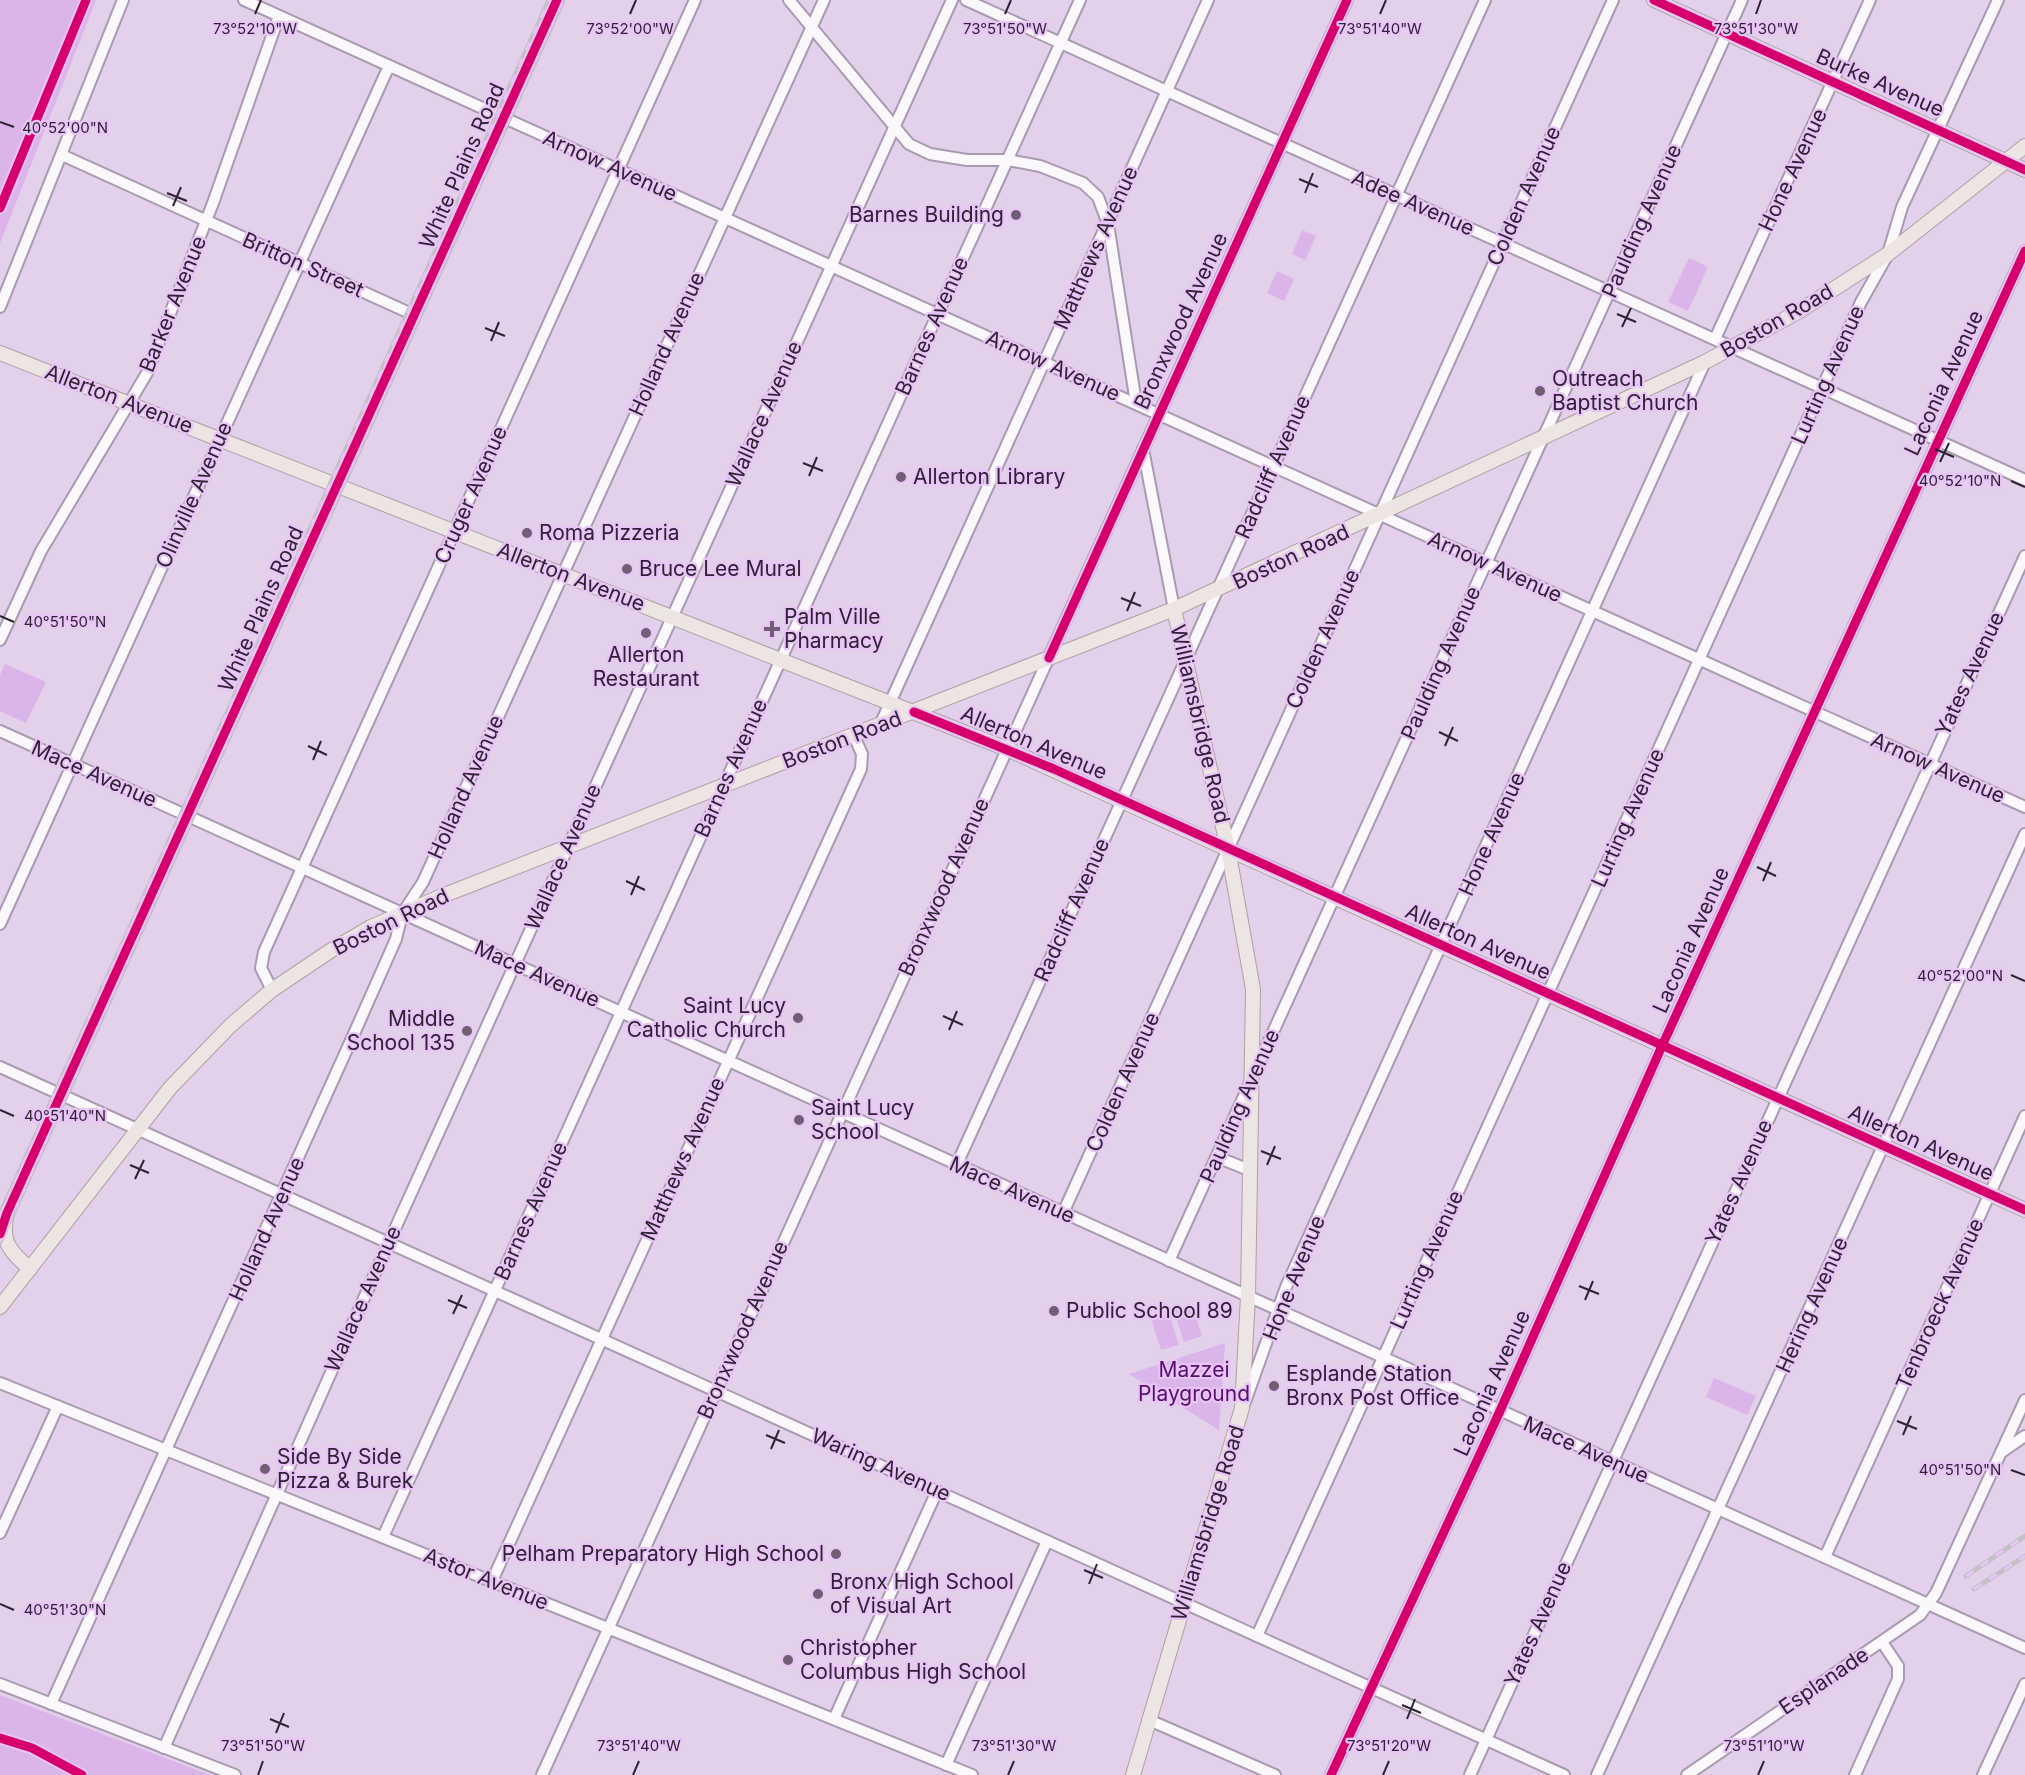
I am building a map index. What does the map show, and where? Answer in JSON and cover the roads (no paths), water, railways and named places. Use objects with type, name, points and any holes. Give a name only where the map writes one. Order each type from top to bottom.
[{"type":"main road","name":"White Plains Road","points":[[30,1269],[6,1246],[2,1239],[3,1226],[557,0]]},
{"type":"main road","name":"Burke Avenue","points":[[1654,0],[2025,170]]},
{"type":"main road","name":"Boston Road","points":[[0,1307],[196,1058],[272,990],[336,947],[402,914],[1217,591],[1705,362],[1798,312],[1888,254],[2025,146]]},
{"type":"main road","name":"Allerton Avenue","points":[[0,353],[1007,749],[2025,1210]]},
{"type":"main road","name":"Williamsbridge Road","points":[[1133,1775],[1242,1408],[1248,1296],[1252,990],[1228,849],[1174,609]]},
{"type":"street","points":[[0,307],[123,0]]},
{"type":"street","name":"Arnow Avenue","points":[[244,0],[2025,807]]},
{"type":"street","name":"Cruger Avenue","points":[[272,990],[262,974],[261,959],[695,0]]},
{"type":"street","points":[[789,0],[909,144],[930,154],[967,160],[1008,160],[1040,166],[1083,183],[1098,197],[1108,224],[1136,403]]},
{"type":"street","name":"Holland Avenue","points":[[51,1704],[396,939],[402,914],[423,882],[824,0]]},
{"type":"street","name":"Wallace Avenue","points":[[164,1748],[389,1242],[952,0]]},
{"type":"street","name":"Adee Avenue","points":[[966,0],[2025,480]]},
{"type":"street","name":"Barnes Avenue","points":[[383,1537],[1080,0]]},
{"type":"street","name":"Matthews Avenue","points":[[879,725],[1208,0]]},
{"type":"street","name":"Bronxwood Avenue","points":[[542,1775],[1347,0]]},
{"type":"street","name":"Radcliff Avenue","points":[[957,1164],[1485,0]]},
{"type":"street","name":"Colden Avenue","points":[[1063,1213],[1613,0]]},
{"type":"street","name":"Paulding Avenue","points":[[1169,1261],[1742,0]]},
{"type":"street","name":"Hone Avenue","points":[[1715,339],[1870,0]]},
{"type":"street","name":"Lurting Avenue","points":[[1257,1636],[1861,302],[1888,254],[1902,207],[1998,0]]},
{"type":"street","name":"Barker Avenue","points":[[0,640],[41,551],[147,373],[206,220],[279,16]]},
{"type":"street","name":"Olinville Avenue","points":[[0,924],[389,66]]},
{"type":"street","name":"Britton Street","points":[[62,155],[414,315]]},
{"type":"street","name":"Laconia Avenue","points":[[1331,1775],[1500,1411],[1662,1046],[2025,251]]},
{"type":"street","name":"Hone Avenue","points":[[1242,1408],[1286,1287],[1705,362]]},
{"type":"street","name":"Williamsbridge Road","points":[[1143,449],[1174,609]]},
{"type":"street","name":"Yates Avenue","points":[[1470,1775],[2025,556]]},
{"type":"street","name":"Mace Avenue","points":[[0,731],[2025,1648]]},
{"type":"street","name":"Matthews Avenue","points":[[492,1581],[861,769],[863,758],[854,736]]},
{"type":"street","name":"Hering Avenue","points":[[1597,1775],[2025,834]]},
{"type":"street","name":"Waring Avenue","points":[[0,1067],[1564,1775]]},
{"type":"street","name":"Tenbroeck Avenue","points":[[1825,1557],[2025,1116]]},
{"type":"street","points":[[1217,1157],[1249,1170]]},
{"type":"street","name":"Astor Avenue","points":[[0,1383],[972,1775]]},
{"type":"street","points":[[0,1533],[58,1406]]},
{"type":"street","points":[[1929,1604],[2024,1406]]},
{"type":"street","points":[[2002,1451],[2025,1436]]},
{"type":"street","points":[[834,1719],[937,1491]]},
{"type":"street","points":[[946,1765],[1047,1541]]},
{"type":"street","name":"Esplanade","points":[[1687,1775],[1882,1642],[1920,1615],[1929,1604]]},
{"type":"street","points":[[1855,1775],[1898,1679],[1898,1666],[1882,1642]]},
{"type":"street","points":[[0,1684],[235,1775]]},
{"type":"street","points":[[1983,1775],[2025,1684]]},
{"type":"street","points":[[1149,1720],[1275,1775]]},
{"type":"railway","points":[[0,1215],[549,0]]},
{"type":"railway","points":[[0,1242],[563,0]]},
{"type":"railway","points":[[1966,1576],[2025,1536]]},
{"type":"railway","points":[[1974,1589],[2025,1556]]},
{"type":"place","name":"Barnes Building","points":[[1016,215]]},
{"type":"place","name":"Outreach Baptist Church","points":[[1540,391]]},
{"type":"place","name":"Allerton Library","points":[[901,477]]},
{"type":"place","name":"Roma Pizzeria","points":[[527,533]]},
{"type":"place","name":"Bruce Lee Mural","points":[[627,569]]},
{"type":"place","name":"Palm Ville Pharmacy","points":[[772,629]]},
{"type":"place","name":"Allerton Restaurant","points":[[646,633]]},
{"type":"place","name":"Saint Lucy Catholic Church","points":[[798,1018]]},
{"type":"place","name":"Middle School 135","points":[[467,1031]]},
{"type":"place","name":"Saint Lucy School","points":[[799,1120]]},
{"type":"place","name":"Public School 89","points":[[1054,1311]]},
{"type":"place","name":"Esplande Station Bronx Post Office","points":[[1274,1386]]},
{"type":"place","name":"Side By Side Pizza & Burek","points":[[265,1469]]},
{"type":"place","name":"Pelham Preparatory High School","points":[[836,1554]]},
{"type":"place","name":"Bronx High School of Visual Art","points":[[818,1594]]},
{"type":"place","name":"Christopher Columbus High School","points":[[788,1660]]},
{"type":"park label","name":"Mazzei Playground","points":[[1194,1382]]}]
